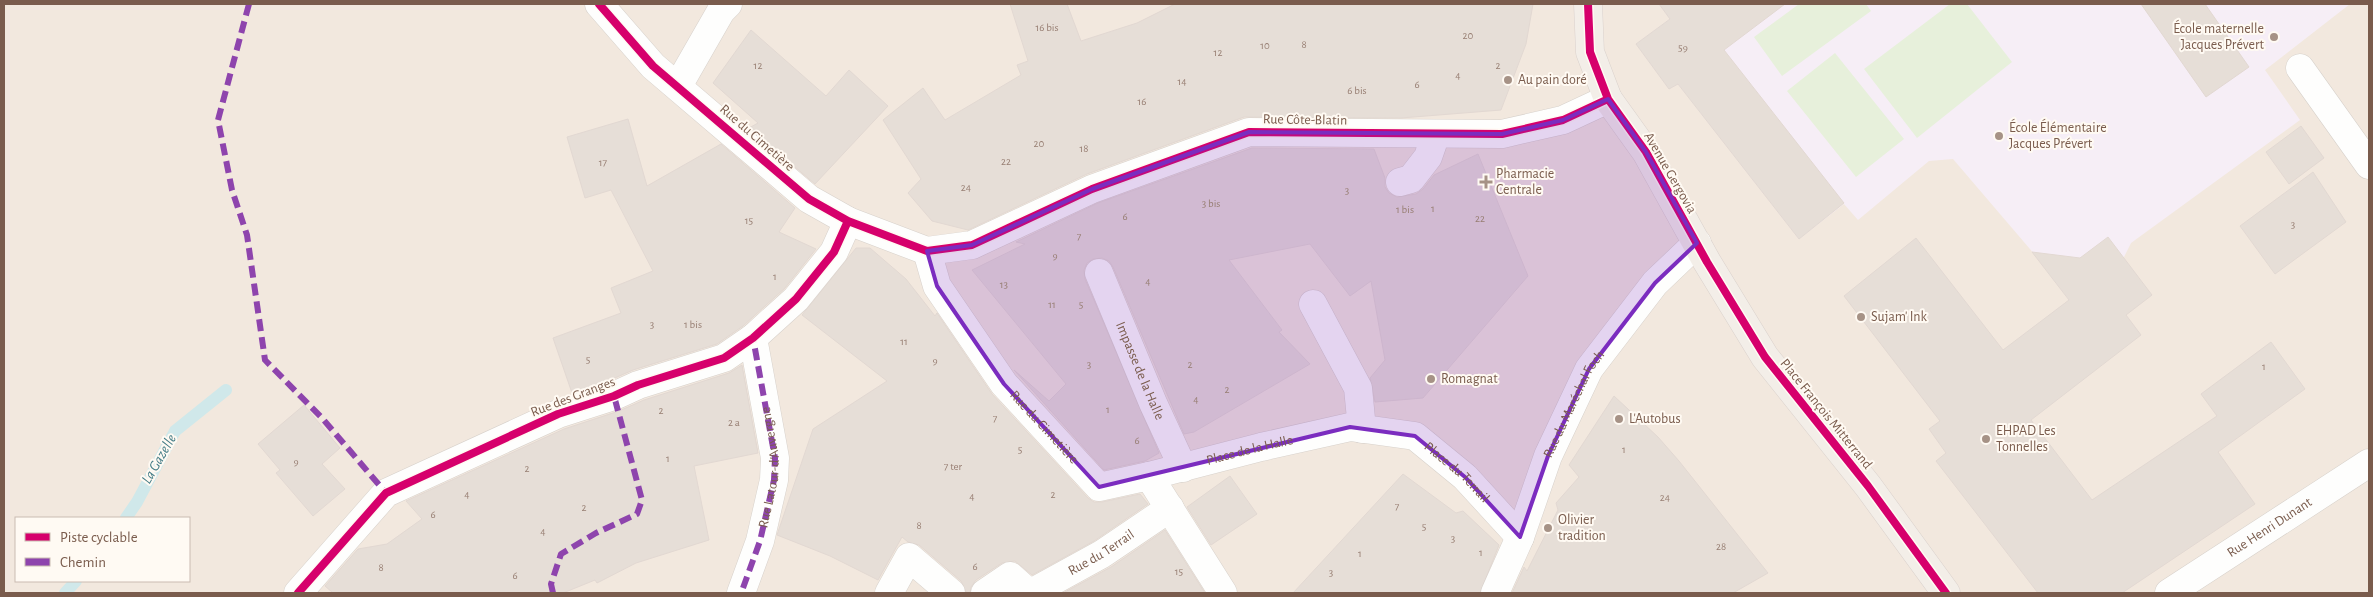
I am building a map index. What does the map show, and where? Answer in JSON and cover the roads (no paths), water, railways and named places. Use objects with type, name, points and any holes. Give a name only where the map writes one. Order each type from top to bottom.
[{"type":"main road","name":"Avenue Gergovia","points":[[1588,4],[1590,52],[1608,100],[1646,152],[1697,243]]},
{"type":"main road","name":"Place François Mitterrand","points":[[1697,243],[1765,358],[1868,486],[1946,593]]},
{"type":"street","name":"Rue du Cimetière","points":[[599,4],[653,66],[810,199],[848,221],[927,251],[937,286],[1004,384],[1099,487],[1149,476]]},
{"type":"street","points":[[678,86],[721,11],[728,4]]},
{"type":"street","points":[[2300,68],[2369,165]]},
{"type":"street","name":"Rue Côte-Blatin","points":[[927,251],[972,245],[1092,189],[1249,132],[1502,134],[1563,120],[1608,100]]},
{"type":"street","points":[[1400,182],[1411,179],[1428,157],[1436,134]]},
{"type":"street","name":"Rue des Granges","points":[[298,593],[386,493],[558,414],[614,396],[638,385],[724,358],[753,338],[796,299],[834,252],[848,221]]},
{"type":"street","name":"Rue du Maréchal Foch","points":[[1495,593],[1520,537],[1548,456],[1589,369],[1655,282],[1697,243]]},
{"type":"street","name":"Impasse de la Halle","points":[[1099,273],[1153,403],[1183,468]]},
{"type":"street","points":[[1312,304],[1358,388],[1356,428]]},
{"type":"street","name":"Rue Latour-d'Auvergne","points":[[742,590],[760,541],[774,480],[774,465],[753,338]]},
{"type":"street","name":"Place du Terrail","points":[[1356,428],[1415,436],[1465,477],[1520,537]]},
{"type":"street","name":"Place de la Halle","points":[[1149,476],[1261,447],[1356,428]]},
{"type":"street","name":"Rue Henri Dunant","points":[[2170,593],[2369,463]]},
{"type":"street","points":[[1149,476],[1222,593]]},
{"type":"street","name":"Rue du Terrail","points":[[985,593],[1010,576],[1030,593],[1102,554],[1170,508]]},
{"type":"street","points":[[889,593],[909,557],[951,593]]},
{"type":"waterway","name":"La Gazelle","points":[[127,517],[137,502],[175,431],[226,390]]},
{"type":"waterway","name":"La Gazelle","points":[[65,593],[75,582]]},
{"type":"place","name":"École maternelle Jacques Prévert","points":[[2274,37]]},
{"type":"place","name":"Au pain doré","points":[[1508,80]]},
{"type":"place","name":"École Élémentaire Jacques Prévert","points":[[1999,136]]},
{"type":"place","name":"Pharmacie Centrale","points":[[1486,182]]},
{"type":"place","name":"Sujam' Ink","points":[[1861,317]]},
{"type":"place","name":"Romagnat","points":[[1431,379]]},
{"type":"place","name":"L'Autobus","points":[[1619,419]]},
{"type":"place","name":"EHPAD Les Tonnelles","points":[[1986,439]]},
{"type":"place","name":"Olivier tradition","points":[[1548,528]]}]
